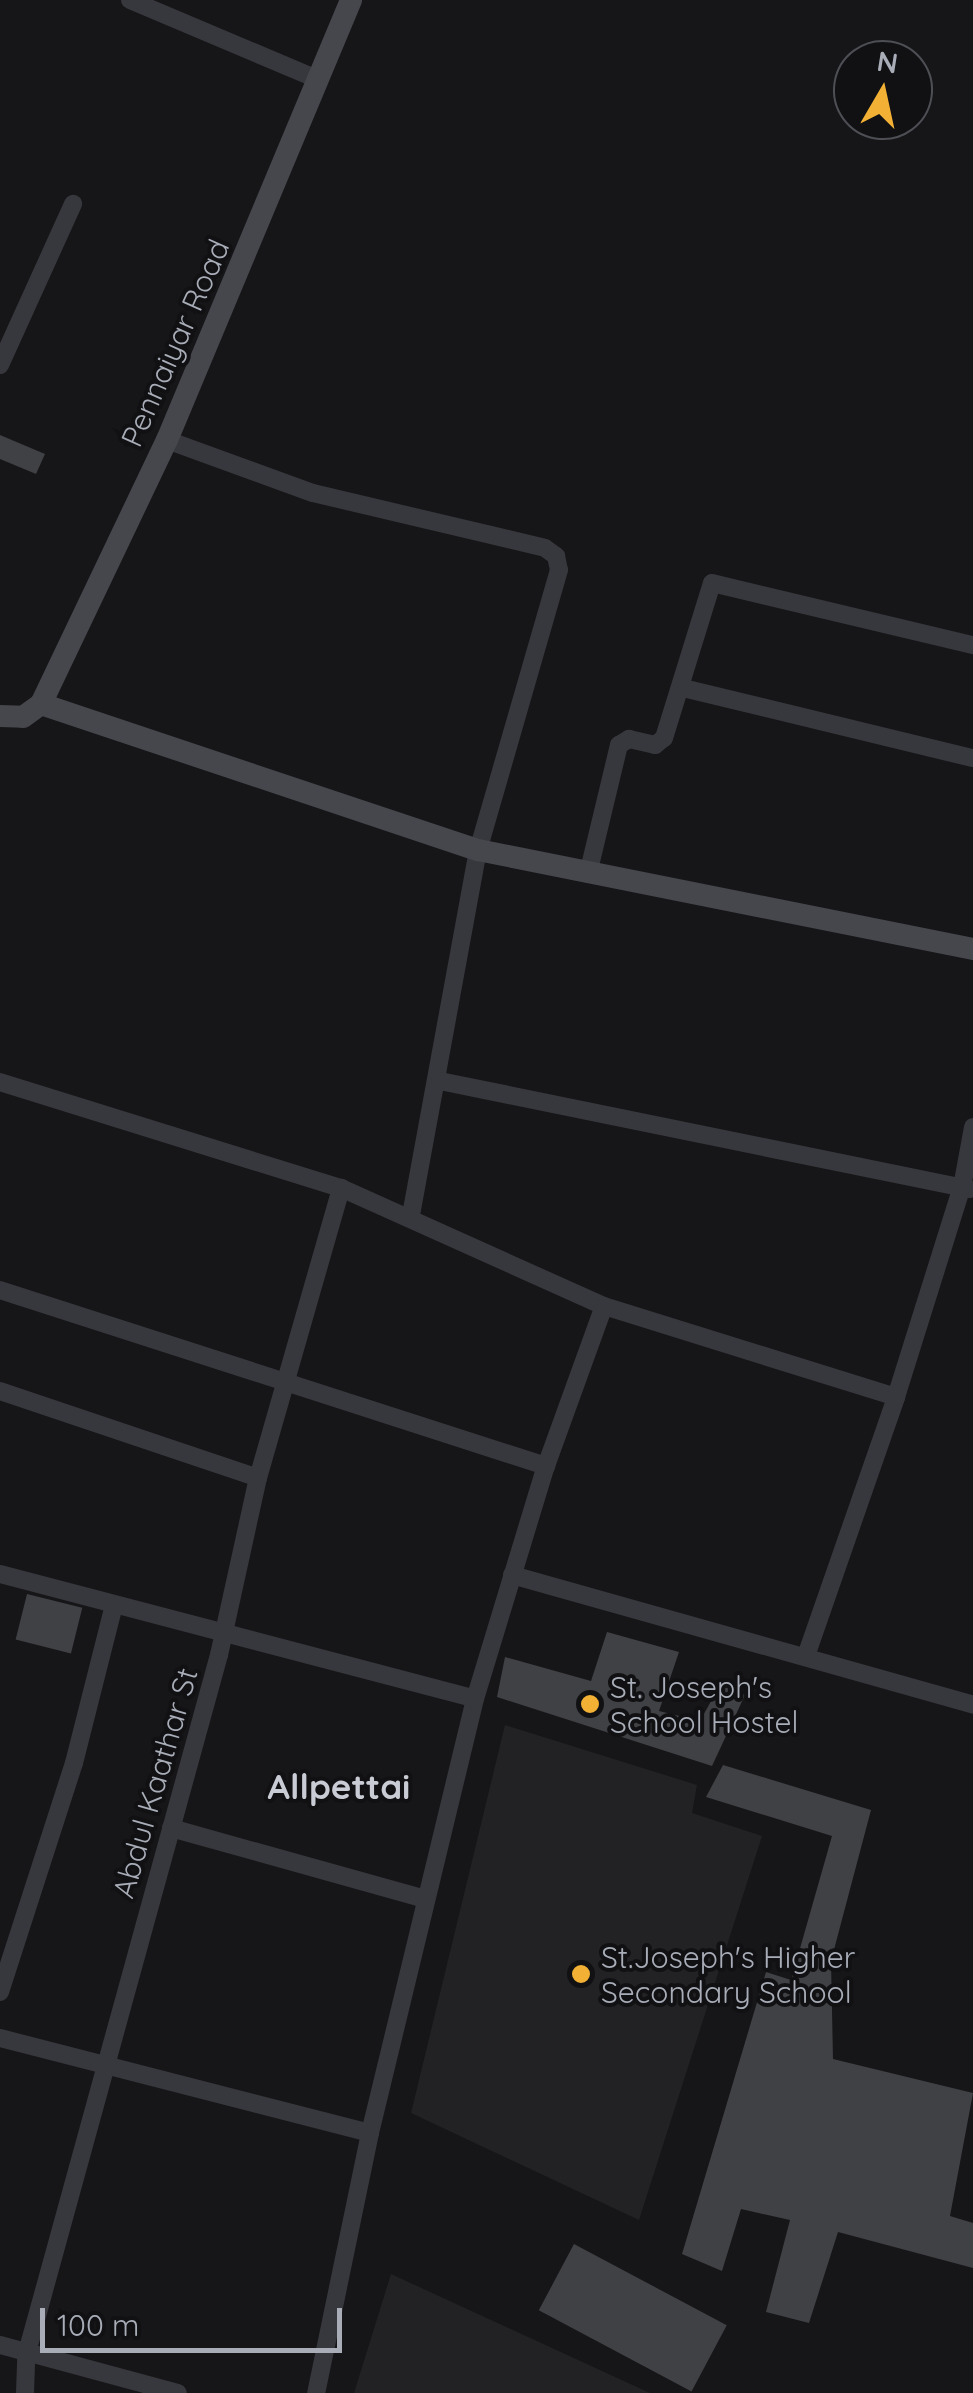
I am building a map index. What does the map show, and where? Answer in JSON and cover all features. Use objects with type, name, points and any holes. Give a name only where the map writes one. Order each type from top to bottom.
[{"type":"street","points":[[130,0],[317,79]]},
{"type":"street","name":"Pennaiyar Road","points":[[21,712],[168,440],[352,0]]},
{"type":"street","points":[[0,366],[74,204]]},
{"type":"street","points":[[168,440],[313,493],[545,548],[556,556],[559,570],[478,850],[440,1081],[411,1216]]},
{"type":"street","points":[[588,874],[620,746],[629,739],[655,745],[664,738],[683,688],[712,583],[973,645]]},
{"type":"street","points":[[683,688],[973,758]]},
{"type":"street","points":[[0,735],[21,712],[478,850],[973,949]]},
{"type":"street","points":[[440,1081],[967,1188]]},
{"type":"street","points":[[0,1082],[342,1188],[604,1306],[896,1397]]},
{"type":"street","points":[[806,1656],[967,1188],[973,1127]]},
{"type":"street","name":"Abdul Kaathar St","points":[[25,2393],[26,2356],[225,1630],[258,1478],[342,1188]]},
{"type":"street","points":[[0,1290],[546,1466]]},
{"type":"street","points":[[316,2393],[370,2133],[476,1699],[546,1466],[604,1306]]},
{"type":"street","points":[[0,1392],[258,1478]]},
{"type":"street","points":[[0,1574],[476,1699]]},
{"type":"street","points":[[512,1575],[973,1705]]},
{"type":"street","points":[[0,1992],[74,1764],[114,1605]]},
{"type":"street","points":[[171,1828],[426,1899]]},
{"type":"street","points":[[0,2038],[370,2133]]},
{"type":"street","points":[[0,2345],[26,2356],[178,2393]]},
{"type":"shaded area","name":"St.Joseph's Higher Secondary School","points":[[505,1725],[697,1785],[692,1813],[762,1836],[639,2220],[411,2113]]},
{"type":"shaded area","points":[[391,2274],[650,2393],[354,2393]]},
{"type":"building","points":[[0,435],[45,454],[36,474],[0,459]]},
{"type":"building","points":[[27,1594],[82,1608],[71,1653],[16,1640]]},
{"type":"building","name":"St. Joseph's School Hostel","points":[[607,1632],[679,1652],[659,1711],[700,1721],[720,1685],[745,1695],[712,1766],[497,1697],[505,1657],[591,1681]]},
{"type":"building","name":"St.Joseph's Higher Secondary School","points":[[723,1765],[871,1810],[831,1961],[833,2059],[973,2093],[950,2216],[973,2223],[973,2268],[838,2232],[809,2323],[766,2312],[790,2220],[741,2209],[722,2271],[682,2254],[766,1972],[791,1980],[832,1836],[706,1797]]},
{"type":"building","points":[[574,2244],[727,2325],[692,2391],[539,2310]]},
{"type":"place","name":"St. Joseph's School Hostel","points":[[590,1704]]},
{"type":"place","name":"St.Joseph's Higher Secondary School","points":[[581,1974]]},
{"type":"district","name":"Allpettai","points":[[339,1786]]}]
